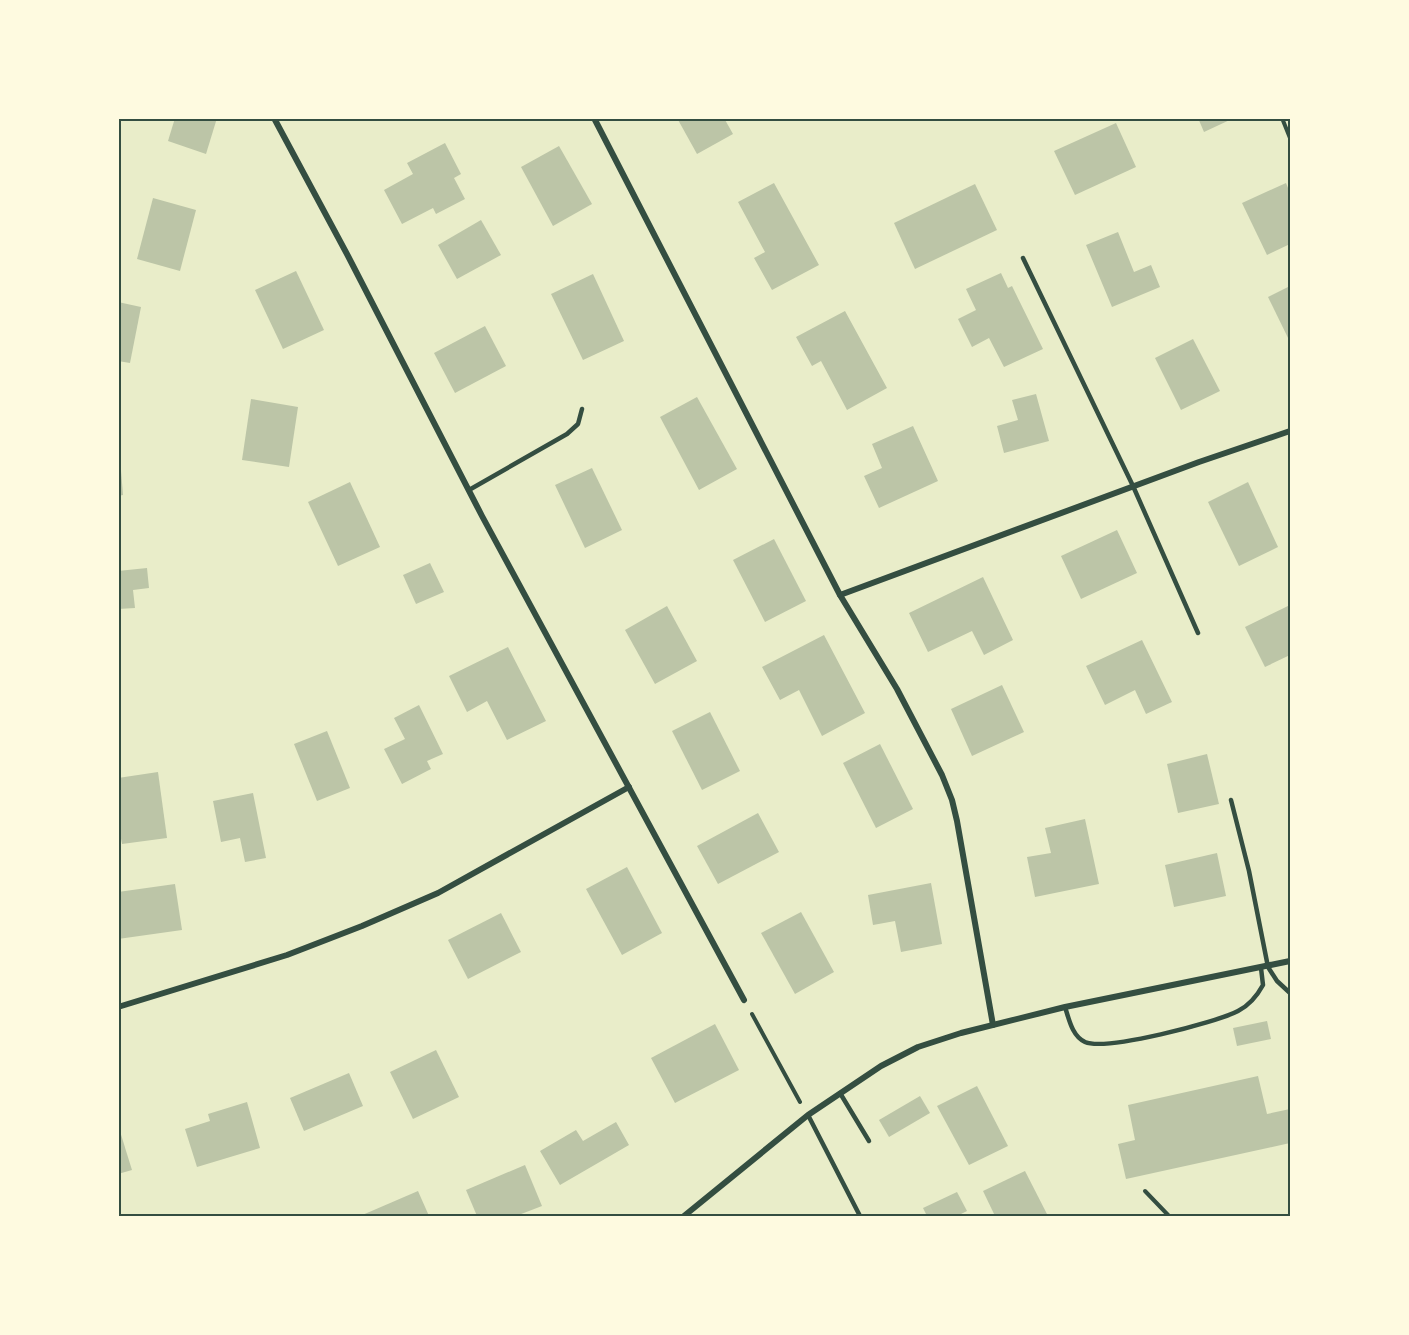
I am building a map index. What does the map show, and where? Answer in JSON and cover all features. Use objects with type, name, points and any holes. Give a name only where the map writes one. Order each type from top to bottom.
[{"type":"street","points":[[274,118],[469,490],[744,1000]]},
{"type":"street","points":[[594,118],[840,595],[897,689],[942,775],[952,800],[965,862],[993,1025]]},
{"type":"street","points":[[840,595],[1133,486],[1290,431]]},
{"type":"street","points":[[118,1007],[287,956],[362,926],[438,892],[629,787]]},
{"type":"street","points":[[684,1216],[808,1115],[882,1066],[918,1047],[962,1033],[1065,1007],[1290,961]]},
{"type":"lane","points":[[1023,258],[1133,486],[1198,633]]},
{"type":"lane","points":[[469,490],[567,434],[578,424],[582,410]]},
{"type":"lane","points":[[1065,1007],[1070,1024],[1079,1038],[1096,1045],[1141,1039],[1191,1027],[1239,1011],[1252,1002],[1263,985],[1264,967],[1249,871],[1231,800]]},
{"type":"lane","points":[[1264,967],[1290,993]]},
{"type":"lane","points":[[840,1093],[869,1141]]},
{"type":"lane","points":[[808,1115],[860,1216]]},
{"type":"path","points":[[1282,118],[1290,138]]},
{"type":"path","points":[[744,1000],[808,1115]]},
{"type":"path","points":[[1146,1191],[1169,1216]]},
{"type":"building","points":[[175,118],[217,118],[206,154],[168,141]]},
{"type":"building","points":[[677,118],[724,118],[733,134],[697,154]]},
{"type":"building","points":[[1198,118],[1234,118],[1204,132]]},
{"type":"building","points":[[1116,123],[1136,167],[1075,195],[1054,151]]},
{"type":"building","points":[[445,143],[461,174],[454,178],[465,199],[436,214],[433,208],[402,224],[384,190],[413,174],[407,163]]},
{"type":"building","points":[[559,146],[592,204],[553,226],[521,167]]},
{"type":"building","points":[[774,183],[819,265],[772,290],[754,258],[765,252],[738,202]]},
{"type":"building","points":[[1286,183],[1290,193],[1290,244],[1267,255],[1242,203]]},
{"type":"building","points":[[975,184],[997,230],[915,269],[894,223]]},
{"type":"building","points":[[153,198],[196,210],[180,271],[137,259]]},
{"type":"building","points":[[481,220],[501,255],[457,279],[438,245]]},
{"type":"building","points":[[1118,232],[1134,272],[1151,265],[1160,287],[1112,307],[1086,245]]},
{"type":"building","points":[[296,271],[324,330],[283,349],[255,290]]},
{"type":"building","points":[[1001,273],[1008,288],[1012,286],[1043,349],[1004,367],[989,338],[972,347],[958,319],[976,310],[966,289]]},
{"type":"building","points":[[593,274],[624,341],[583,360],[551,294]]},
{"type":"building","points":[[1290,286],[1290,342],[1268,297]]},
{"type":"building","points":[[118,302],[141,307],[130,363],[118,361]]},
{"type":"building","points":[[845,311],[887,388],[847,410],[821,361],[812,366],[796,337]]},
{"type":"building","points":[[485,326],[506,366],[455,393],[434,353]]},
{"type":"building","points":[[1193,339],[1220,391],[1181,410],[1155,358]]},
{"type":"building","points":[[1036,394],[1049,441],[1004,453],[997,426],[1018,420],[1012,400]]},
{"type":"building","points":[[697,397],[737,469],[699,490],[660,417]]},
{"type":"building","points":[[251,399],[298,407],[289,467],[242,460]]},
{"type":"building","points":[[913,426],[938,481],[879,508],[864,476],[882,468],[872,444]]},
{"type":"building","points":[[118,458],[120,458],[123,495],[118,496]]},
{"type":"building","points":[[592,468],[622,530],[585,548],[555,485]]},
{"type":"building","points":[[350,482],[380,547],[338,566],[308,502]]},
{"type":"building","points":[[1248,482],[1278,547],[1239,566],[1208,502]]},
{"type":"building","points":[[1117,530],[1137,573],[1081,599],[1061,556]]},
{"type":"building","points":[[774,539],[806,601],[765,622],[733,560]]},
{"type":"building","points":[[430,563],[444,592],[416,604],[403,575]]},
{"type":"building","points":[[147,568],[149,588],[133,590],[135,608],[118,609],[118,571]]},
{"type":"building","points":[[983,577],[1013,640],[984,655],[972,631],[928,652],[909,613]]},
{"type":"building","points":[[1290,605],[1290,655],[1265,667],[1245,627]]},
{"type":"building","points":[[667,606],[697,661],[655,684],[625,630]]},
{"type":"building","points":[[824,635],[865,713],[822,736],[799,690],[780,700],[762,667]]},
{"type":"building","points":[[1142,640],[1172,702],[1146,714],[1135,690],[1105,705],[1086,666]]},
{"type":"building","points":[[508,647],[546,721],[507,740],[487,701],[467,712],[449,676]]},
{"type":"building","points":[[1002,685],[1024,732],[972,756],[951,709]]},
{"type":"building","points":[[419,705],[443,754],[427,761],[431,769],[402,784],[384,749],[405,739],[394,718]]},
{"type":"building","points":[[710,712],[740,771],[702,790],[672,731]]},
{"type":"building","points":[[327,731],[350,788],[317,801],[294,744]]},
{"type":"building","points":[[880,744],[913,809],[876,828],[843,763]]},
{"type":"building","points":[[1207,754],[1219,804],[1178,813],[1167,764]]},
{"type":"building","points":[[158,772],[167,838],[122,844],[118,822],[118,778]]},
{"type":"building","points":[[253,793],[266,858],[245,862],[240,838],[221,842],[213,801]]},
{"type":"building","points":[[758,813],[779,852],[718,884],[697,846]]},
{"type":"building","points":[[1085,819],[1099,884],[1035,897],[1027,857],[1051,853],[1045,828]]},
{"type":"building","points":[[1217,853],[1226,896],[1174,907],[1165,865]]},
{"type":"building","points":[[627,867],[662,933],[622,955],[586,889]]},
{"type":"building","points":[[931,883],[942,944],[901,952],[895,921],[873,925],[868,895]]},
{"type":"building","points":[[175,884],[182,930],[118,939],[118,892]]},
{"type":"building","points":[[801,912],[834,972],[795,994],[761,933]]},
{"type":"building","points":[[501,913],[521,952],[468,979],[448,940]]},
{"type":"building","points":[[1267,1021],[1271,1039],[1237,1046],[1233,1028]]},
{"type":"building","points":[[715,1024],[739,1070],[675,1103],[651,1058]]},
{"type":"building","points":[[436,1050],[459,1097],[413,1119],[390,1072]]},
{"type":"building","points":[[349,1073],[363,1106],[304,1131],[290,1098]]},
{"type":"building","points":[[1258,1076],[1267,1114],[1290,1109],[1290,1143],[1126,1179],[1118,1144],[1135,1140],[1128,1105]]},
{"type":"building","points":[[977,1086],[1008,1146],[969,1165],[937,1106]]},
{"type":"building","points":[[920,1096],[930,1113],[889,1137],[879,1120]]},
{"type":"building","points":[[247,1102],[260,1148],[197,1167],[185,1129],[210,1121],[208,1114]]},
{"type":"building","points":[[616,1122],[629,1145],[560,1185],[540,1151],[576,1130],[583,1141]]},
{"type":"building","points":[[118,1125],[132,1170],[118,1174]]},
{"type":"building","points":[[525,1165],[542,1206],[516,1216],[477,1216],[466,1190]]},
{"type":"building","points":[[1025,1171],[1048,1216],[995,1216],[983,1191]]},
{"type":"building","points":[[418,1191],[429,1216],[360,1216]]},
{"type":"building","points":[[957,1192],[967,1211],[957,1216],[927,1216],[923,1208]]}]
